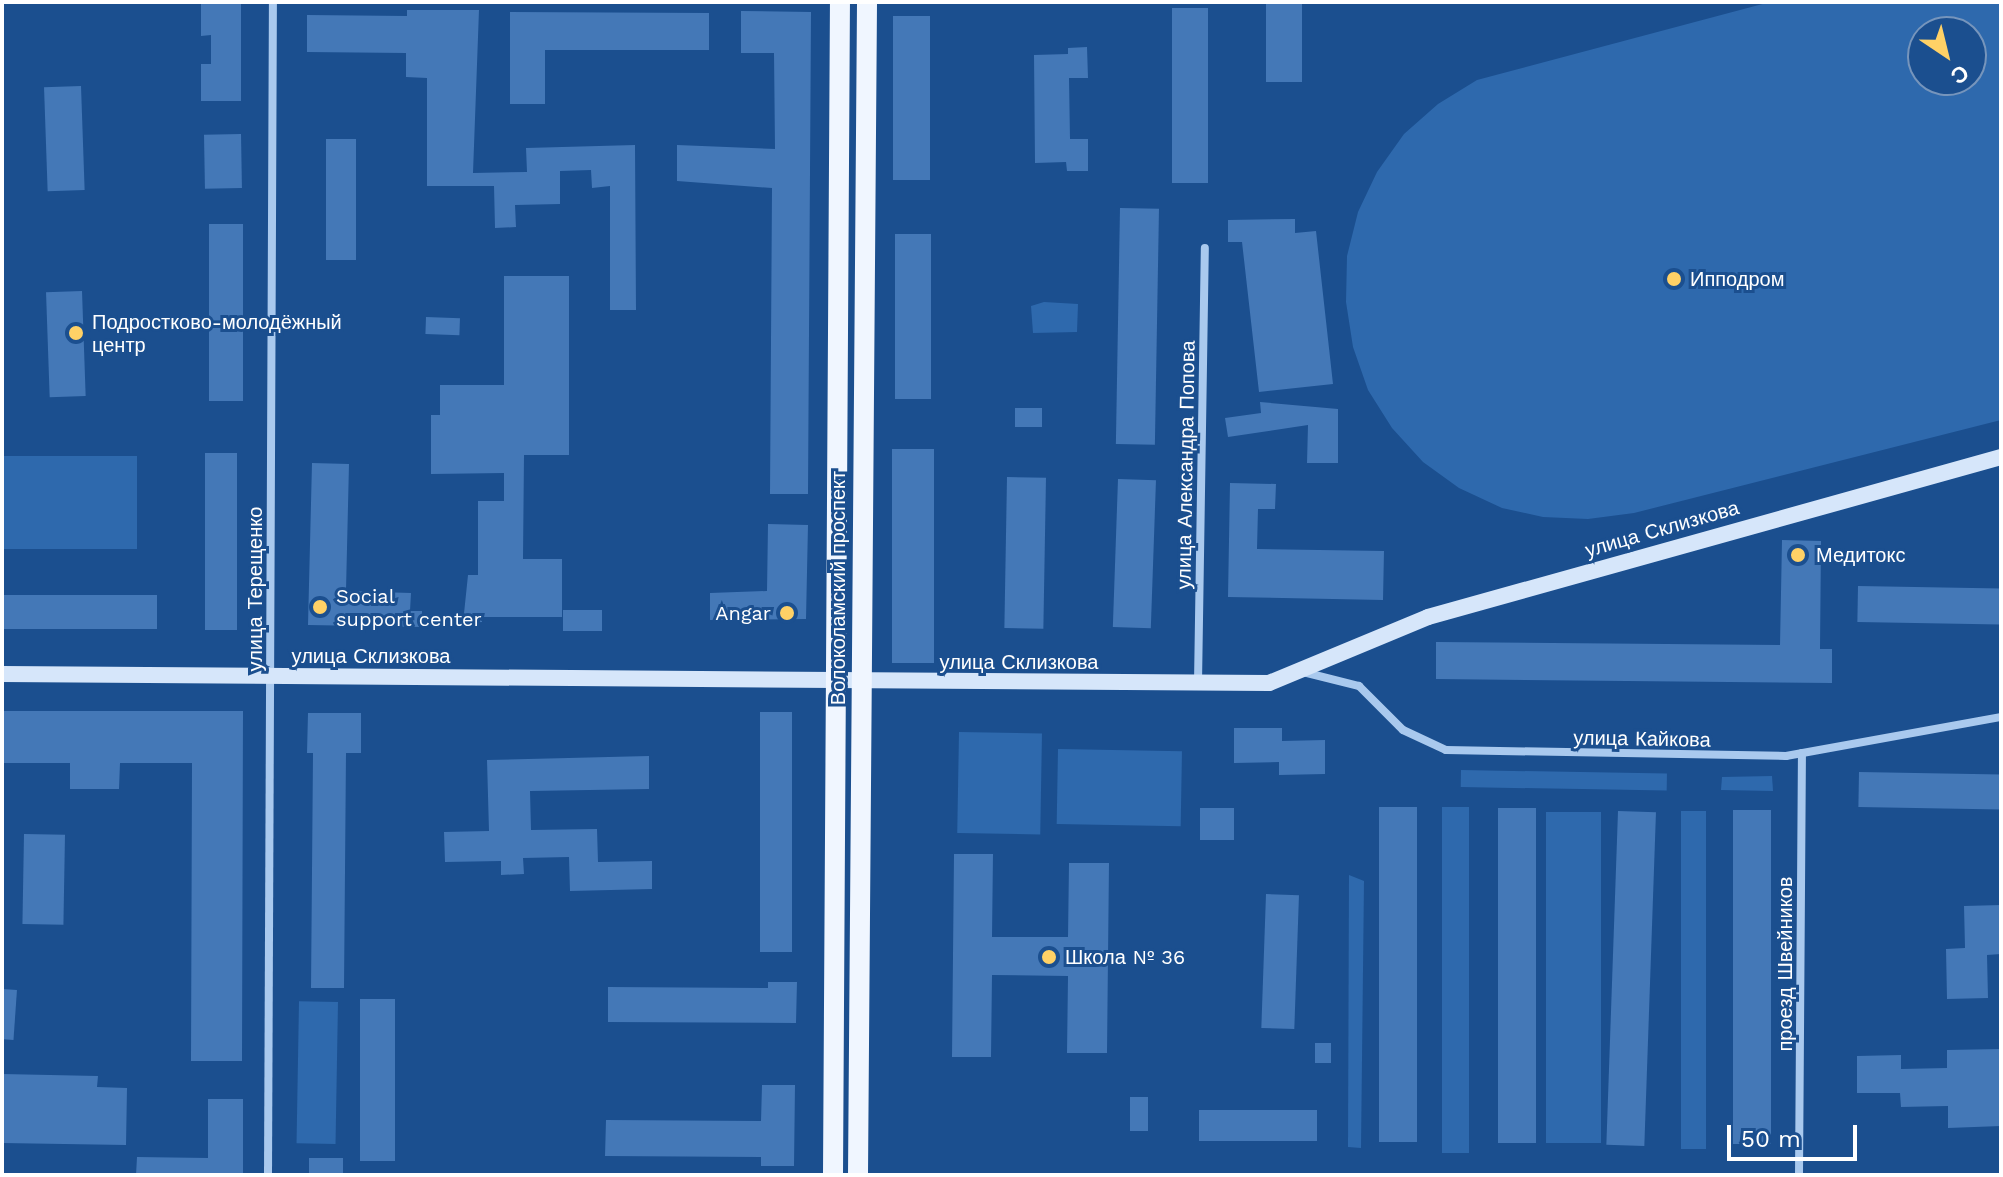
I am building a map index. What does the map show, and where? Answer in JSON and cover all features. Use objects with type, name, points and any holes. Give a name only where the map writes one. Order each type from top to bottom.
[{"type":"main road","name":"Волоколамский проспект","points":[[833,1175],[840,2]]},
{"type":"main road","name":"Волоколамский проспект","points":[[858,1175],[867,2]]},
{"type":"street","name":"улица Терещенко","points":[[268,1175],[273,2]]},
{"type":"street","name":"улица Александра Попова","points":[[1198,683],[1205,248]]},
{"type":"street","name":"улица Склизкова","points":[[2,674],[1269,683],[1303,672],[1428,617],[2001,457]]},
{"type":"street","name":"улица Кайкова","points":[[1303,672],[1356,684],[1403,730],[1446,750],[1670,756],[1802,753],[2001,717]]},
{"type":"street","name":"проезд Швейников","points":[[1799,1175],[1802,753]]},
{"type":"shaded area","name":"Ипподром","points":[[1770,2],[2001,2],[2001,420],[1634,513],[1588,519],[1543,517],[1502,508],[1459,488],[1423,462],[1392,428],[1368,390],[1353,347],[1346,302],[1347,256],[1358,212],[1377,172],[1404,134],[1438,104],[1477,80]]},
{"type":"shaded area","points":[[1044,302],[1078,304],[1077,332],[1033,333],[1031,306]]},
{"type":"shaded area","points":[[2,456],[137,456],[137,549],[2,549]]},
{"type":"shaded area","points":[[959,732],[1042,733],[1040,834],[957,833]]},
{"type":"shaded area","points":[[1058,749],[1182,751],[1181,826],[1057,824]]},
{"type":"shaded area","points":[[1461,770],[1667,774],[1667,791],[1461,787]]},
{"type":"shaded area","points":[[1772,776],[1773,791],[1721,790],[1722,777]]},
{"type":"shaded area","points":[[1442,807],[1469,807],[1469,1153],[1442,1153]]},
{"type":"shaded area","points":[[1681,811],[1706,811],[1706,1149],[1681,1149]]},
{"type":"shaded area","points":[[1546,812],[1601,812],[1601,1143],[1546,1143]]},
{"type":"shaded area","points":[[1349,875],[1364,881],[1361,1148],[1348,1147]]},
{"type":"shaded area","points":[[299,1001],[338,1002],[336,1144],[297,1143]]},
{"type":"building","points":[[201,2],[241,2],[241,101],[201,101],[201,64],[211,64],[211,35],[201,36]]},
{"type":"building","points":[[1266,2],[1302,2],[1302,82],[1266,82]]},
{"type":"building","points":[[1172,8],[1208,8],[1208,183],[1172,183]]},
{"type":"building","points":[[407,10],[479,10],[473,173],[527,172],[526,148],[635,145],[636,310],[610,310],[610,186],[592,188],[591,170],[560,171],[560,204],[515,205],[516,227],[495,228],[494,186],[427,186],[427,78],[406,77],[406,53],[307,52],[307,15],[407,16]]},
{"type":"building","points":[[741,11],[811,12],[808,494],[770,494],[772,188],[677,181],[677,145],[775,149],[774,53],[741,53]]},
{"type":"building","points":[[510,12],[709,13],[709,50],[545,50],[545,104],[510,104]]},
{"type":"building","points":[[893,16],[930,16],[930,180],[893,180]]},
{"type":"building","points":[[1087,47],[1088,78],[1069,78],[1070,139],[1088,139],[1088,171],[1067,171],[1066,162],[1035,163],[1034,55],[1068,54],[1068,48]]},
{"type":"building","points":[[81,86],[85,190],[48,191],[44,87]]},
{"type":"building","points":[[241,134],[242,188],[205,189],[204,135]]},
{"type":"building","points":[[326,139],[356,139],[356,260],[326,260]]},
{"type":"building","points":[[1120,208],[1159,209],[1155,445],[1116,444]]},
{"type":"building","points":[[1295,219],[1295,233],[1316,231],[1333,384],[1259,392],[1242,242],[1228,242],[1228,220]]},
{"type":"building","points":[[209,224],[243,224],[243,401],[209,401]]},
{"type":"building","points":[[895,234],[931,234],[931,399],[895,399]]},
{"type":"building","points":[[504,276],[569,276],[569,455],[524,455],[523,559],[562,559],[562,617],[482,617],[482,622],[463,623],[468,575],[478,575],[478,501],[504,501],[504,473],[431,474],[431,415],[440,415],[440,385],[504,385]]},
{"type":"building","points":[[82,291],[86,396],[50,397],[46,292]]},
{"type":"building","points":[[426,317],[460,318],[459,335],[425,334]]},
{"type":"building","points":[[1260,402],[1338,409],[1338,463],[1307,463],[1308,425],[1228,437],[1225,418],[1261,413]]},
{"type":"building","points":[[1015,408],[1042,408],[1042,427],[1015,427]]},
{"type":"building","points":[[892,449],[934,449],[934,663],[892,663]]},
{"type":"building","points":[[205,453],[237,453],[237,630],[205,630]]},
{"type":"building","points":[[312,463],[349,464],[346,591],[411,593],[410,611],[422,611],[422,627],[308,625]]},
{"type":"building","points":[[1007,477],[1046,478],[1043,629],[1004,628]]},
{"type":"building","points":[[1118,479],[1156,480],[1151,628],[1113,627]]},
{"type":"building","points":[[1230,483],[1276,484],[1275,509],[1258,509],[1257,549],[1384,551],[1383,600],[1228,597]]},
{"type":"building","points":[[768,524],[808,525],[806,619],[710,620],[710,593],[767,591]]},
{"type":"building","points":[[1782,540],[1821,541],[1820,649],[1832,649],[1832,683],[1436,679],[1436,642],[1780,645]]},
{"type":"building","points":[[1858,586],[2001,588],[2000,624],[1857,622]]},
{"type":"building","points":[[2,595],[157,595],[157,629],[2,629]]},
{"type":"building","points":[[563,610],[602,610],[602,631],[563,631]]},
{"type":"building","points":[[2,711],[243,711],[242,1061],[191,1061],[192,763],[120,763],[119,789],[70,789],[70,763],[2,763]]},
{"type":"building","points":[[760,712],[792,712],[792,952],[760,952]]},
{"type":"building","points":[[308,713],[361,713],[361,753],[346,753],[344,988],[311,988],[313,753],[307,753]]},
{"type":"building","points":[[1234,728],[1282,728],[1282,741],[1325,740],[1325,774],[1279,775],[1279,762],[1234,763]]},
{"type":"building","points":[[649,756],[649,789],[530,791],[531,830],[597,829],[598,862],[652,861],[652,889],[570,891],[569,857],[523,858],[524,874],[501,875],[501,861],[445,862],[444,832],[489,831],[487,760]]},
{"type":"building","points":[[1859,772],[2001,774],[2000,809],[1858,807]]},
{"type":"building","points":[[1379,807],[1417,807],[1417,1142],[1379,1142]]},
{"type":"building","points":[[1200,808],[1234,808],[1234,840],[1200,840]]},
{"type":"building","points":[[1498,808],[1536,808],[1536,1143],[1498,1143]]},
{"type":"building","points":[[1733,810],[1771,810],[1771,1144],[1733,1144]]},
{"type":"building","points":[[1618,811],[1656,812],[1644,1146],[1606,1145]]},
{"type":"building","points":[[24,834],[65,835],[63,925],[22,924]]},
{"type":"building","points":[[954,854],[993,854],[992,937],[1068,937],[1069,863],[1109,863],[1107,1053],[1067,1053],[1068,976],[992,975],[991,1057],[952,1057]]},
{"type":"building","points":[[1266,894],[1299,895],[1294,1029],[1261,1028]]},
{"type":"building","points":[[2001,905],[2001,954],[1987,955],[1988,998],[1947,999],[1946,949],[1965,948],[1964,906]]},
{"type":"building","points":[[768,982],[797,982],[796,1023],[608,1022],[608,987],[768,988]]},
{"type":"building","points":[[2,989],[17,990],[13,1040],[2,1039]]},
{"type":"building","points":[[360,999],[395,999],[395,1161],[360,1161]]},
{"type":"building","points":[[1315,1043],[1331,1043],[1331,1063],[1315,1063]]},
{"type":"building","points":[[2001,1049],[2001,1126],[1948,1128],[1948,1106],[1901,1107],[1900,1093],[1857,1093],[1857,1056],[1901,1055],[1901,1069],[1947,1068],[1947,1050]]},
{"type":"building","points":[[2,1074],[98,1076],[97,1087],[127,1088],[126,1145],[2,1143]]},
{"type":"building","points":[[762,1085],[795,1085],[794,1166],[761,1166],[761,1157],[605,1156],[606,1120],[761,1121]]},
{"type":"building","points":[[1130,1097],[1148,1097],[1148,1131],[1130,1131]]},
{"type":"building","points":[[208,1099],[243,1099],[243,1175],[136,1175],[137,1157],[208,1158]]},
{"type":"building","points":[[1199,1110],[1317,1110],[1317,1141],[1199,1141]]},
{"type":"building","points":[[309,1158],[343,1158],[343,1175],[309,1175]]},
{"type":"place","name":"Ипподром","points":[[1674,279]]},
{"type":"place","name":"Подростково-молодёжный центр","points":[[76,333]]},
{"type":"place","name":"Медитокс","points":[[1798,555]]},
{"type":"place","name":"Social support center","points":[[320,607]]},
{"type":"place","name":"Angar","points":[[787,613]]},
{"type":"place","name":"Школа № 36","points":[[1049,957]]}]
